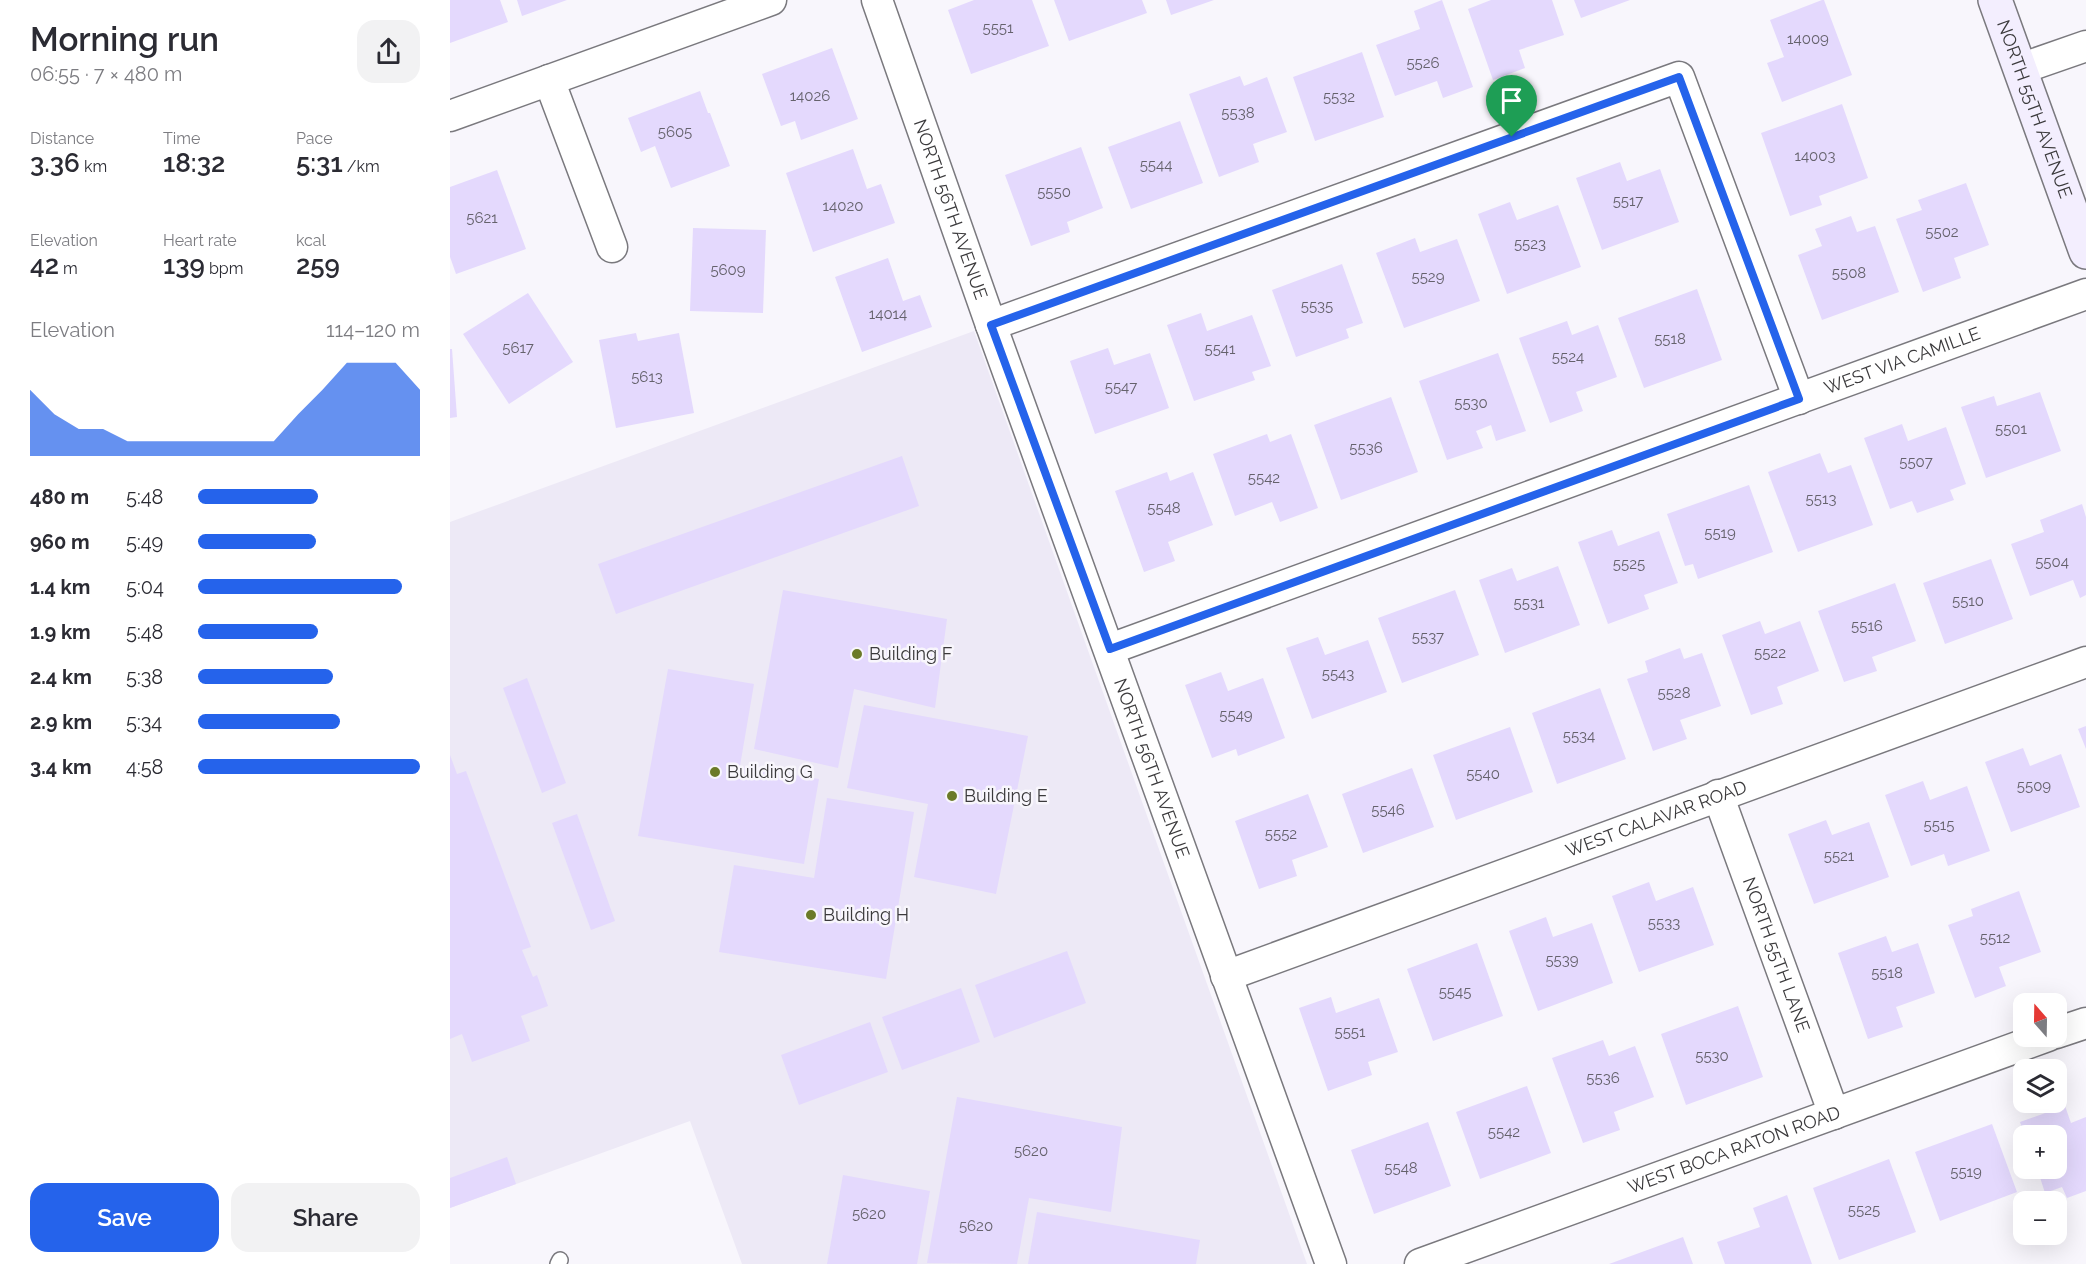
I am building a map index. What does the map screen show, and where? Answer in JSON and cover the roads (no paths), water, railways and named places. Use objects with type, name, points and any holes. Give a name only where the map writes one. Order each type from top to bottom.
[{"type":"street","points":[[450,116],[771,0]]},
{"type":"street","name":"NORTH 56TH AVENUE","points":[[877,0],[991,325],[1331,1264]]},
{"type":"street","name":"NORTH 55TH AVENUE","points":[[1995,0],[2086,252]]},
{"type":"street","points":[[2020,69],[2086,46]]},
{"type":"street","points":[[991,325],[1679,77],[1799,399]]},
{"type":"street","points":[[549,80],[612,247]]},
{"type":"street","name":"WEST VIA CAMILLE","points":[[1110,649],[2086,294]]},
{"type":"street","name":"WEST CALAVAR ROAD","points":[[1226,976],[2086,662]]},
{"type":"street","name":"NORTH 55TH LANE","points":[[1718,795],[1834,1114]]},
{"type":"street","points":[[2067,1029],[2086,1023]]},
{"type":"street","name":"WEST BOCA RATON ROAD","points":[[1420,1264],[2018,1047]]},
{"type":"place","name":"Building F","points":[[857,654]]},
{"type":"place","name":"Building G","points":[[715,772]]},
{"type":"place","name":"Building E","points":[[952,796]]},
{"type":"place","name":"Building H","points":[[811,915]]}]
